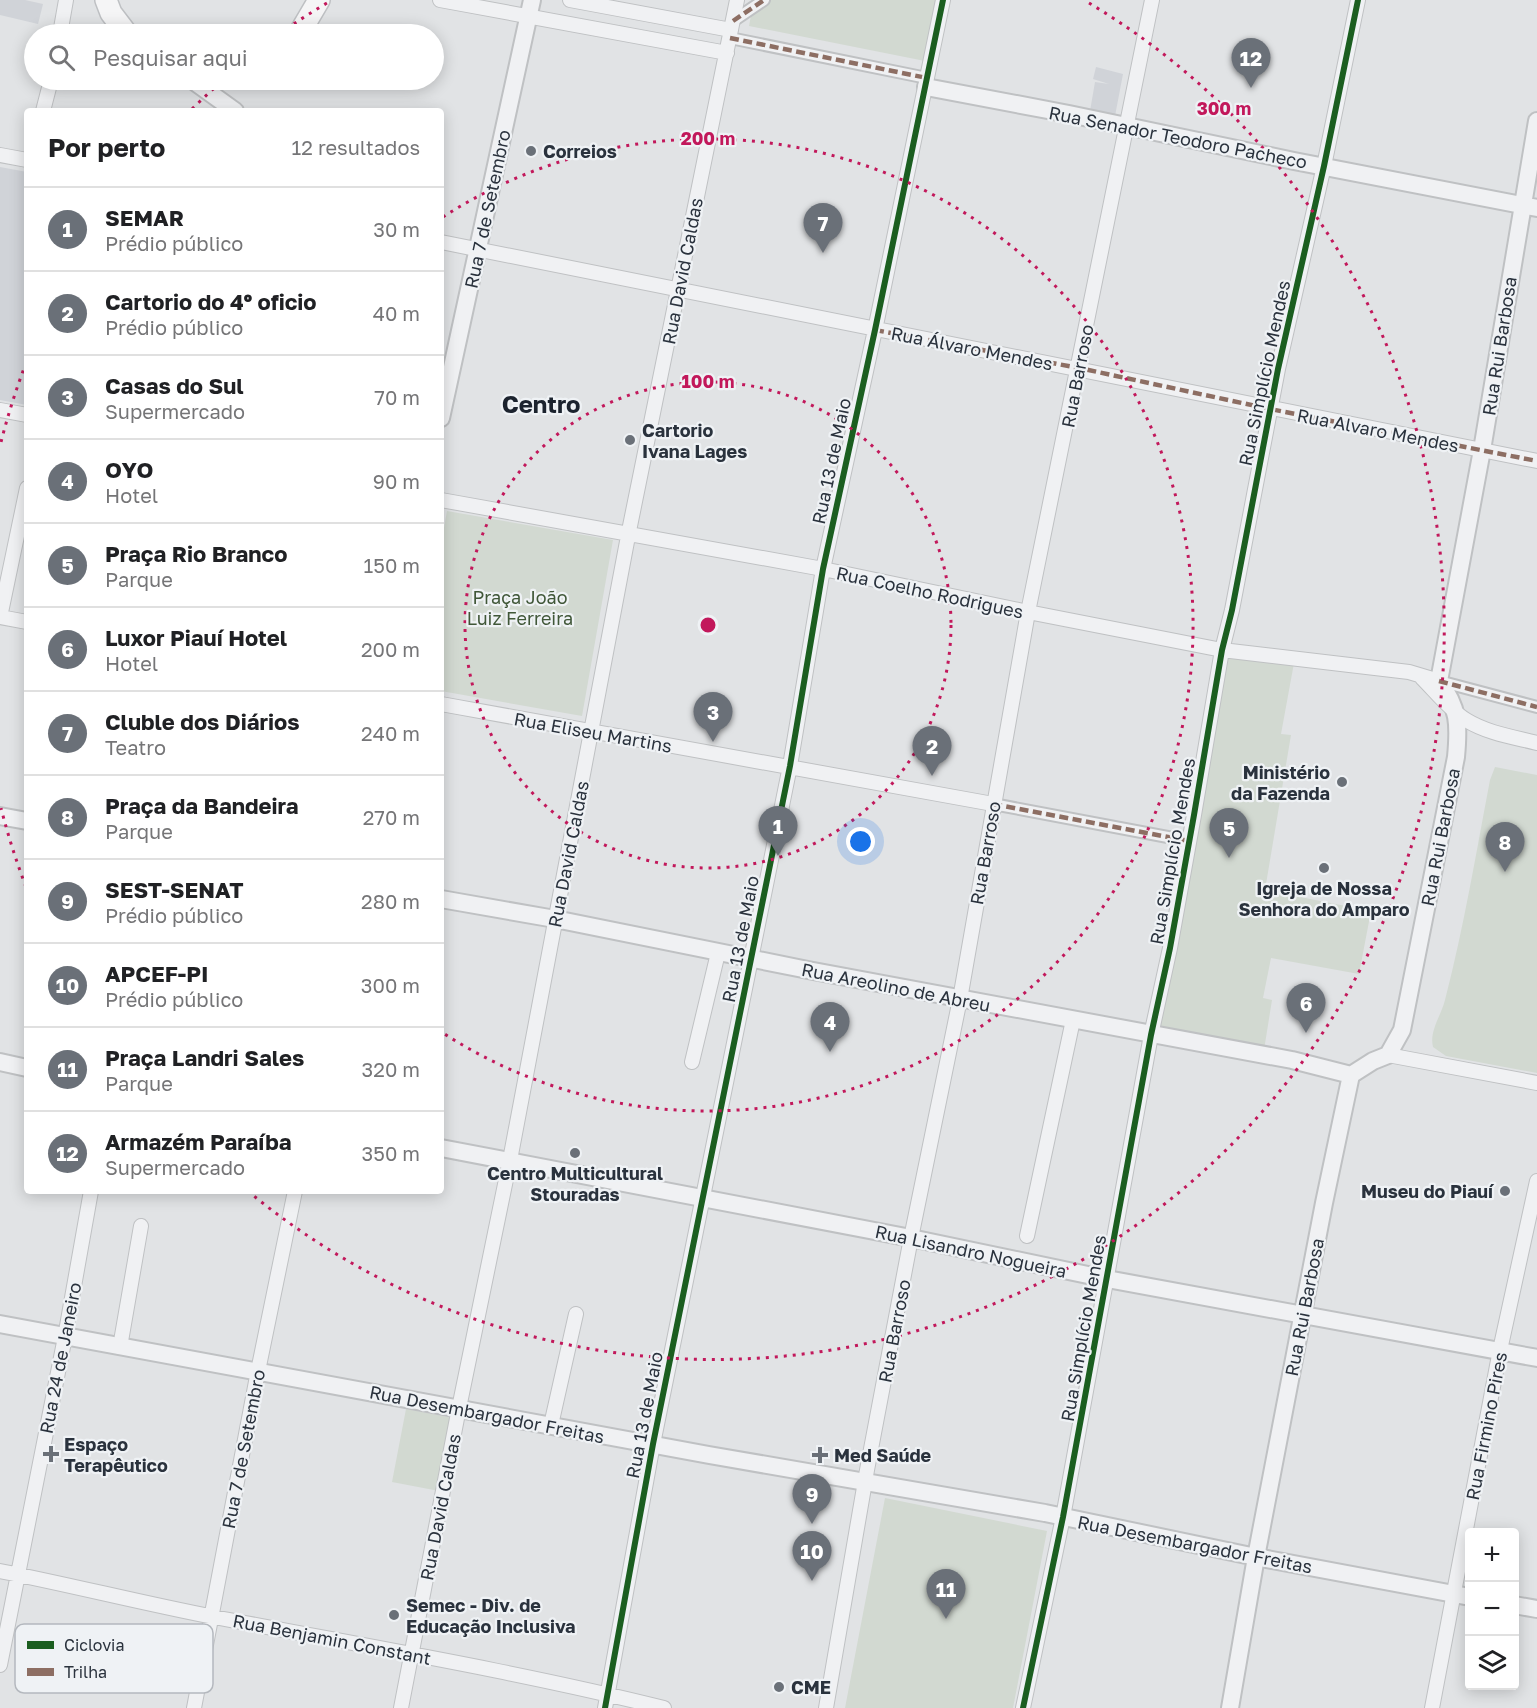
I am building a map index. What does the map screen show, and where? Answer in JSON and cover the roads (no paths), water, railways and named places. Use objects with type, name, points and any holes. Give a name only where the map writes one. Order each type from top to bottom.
[{"type":"main road","points":[[304,24],[320,0]]},
{"type":"main road","points":[[109,6],[121,24]]},
{"type":"street","points":[[62,24],[66,0]]},
{"type":"street","points":[[92,0],[109,6]]},
{"type":"street","points":[[440,0],[727,53]]},
{"type":"street","name":"Rua 7 de Setembro","points":[[444,404],[532,0]]},
{"type":"street","points":[[570,0],[731,30],[764,0]]},
{"type":"street","name":"Rua David Caldas","points":[[401,1708],[510,1160],[629,535],[737,0]]},
{"type":"street","name":"Rua 13 de Maio","points":[[606,1701],[653,1444],[790,766],[823,569],[876,330],[943,0]]},
{"type":"street","name":"Rua Barroso","points":[[826,1708],[865,1482],[911,1238],[960,999],[1028,612],[1152,0]]},
{"type":"street","name":"Rua Simplício Mendes","points":[[1023,1708],[1063,1517],[1151,1035],[1189,841],[1222,650],[1234,599],[1279,364],[1324,166],[1358,0]]},
{"type":"street","points":[[627,34],[631,11]]},
{"type":"street","points":[[693,47],[697,23]]},
{"type":"street","name":"Rua Senador Teodoro Pacheco","points":[[731,30],[927,83],[1127,126],[1529,206]]},
{"type":"street","points":[[44,108],[48,90]]},
{"type":"street","points":[[206,90],[231,108]]},
{"type":"street","name":"Rua Rui Barbosa","points":[[1439,681],[1529,206],[1537,121]]},
{"type":"street","points":[[0,154],[24,159]]},
{"type":"street","name":"Rua Álvaro Mendes","points":[[444,243],[876,330],[1079,368]]},
{"type":"street","name":"Rua Alvaro Mendes","points":[[1079,368],[1270,410],[1537,461]]},
{"type":"street","points":[[0,410],[24,414]]},
{"type":"street","name":"Rua Coelho Rodrigues","points":[[444,501],[823,569],[1222,650],[1409,672],[1439,681]]},
{"type":"street","points":[[24,502],[0,617],[24,621]]},
{"type":"street","points":[[1419,675],[1457,713],[1486,730],[1537,743]]},
{"type":"street","points":[[1439,681],[1537,707]]},
{"type":"street","points":[[1439,681],[1450,696],[1457,713]]},
{"type":"street","name":"Rua Eliseu Martins","points":[[444,705],[993,804]]},
{"type":"street","name":"Rua Rui Barbosa","points":[[1388,1055],[1402,1030],[1455,757],[1457,713]]},
{"type":"street","points":[[993,804],[1189,841]]},
{"type":"street","points":[[0,816],[24,820]]},
{"type":"street","name":"Rua Areolino de Abreu","points":[[444,900],[555,919],[960,999],[1293,1060],[1351,1075]]},
{"type":"street","points":[[692,1062],[718,952]]},
{"type":"street","points":[[1027,1236],[1073,1020]]},
{"type":"street","points":[[1351,1075],[1373,1061],[1388,1055],[1537,1083]]},
{"type":"street","points":[[0,1062],[24,1067]]},
{"type":"street","name":"Rua Rui Barbosa","points":[[1230,1708],[1256,1557],[1351,1075]]},
{"type":"street","name":"Rua Lisandro Nogueira","points":[[444,1149],[911,1238],[1107,1279],[1537,1358]]},
{"type":"street","name":"Rua Firmino Pires","points":[[1432,1708],[1462,1596],[1500,1350],[1537,1180]]},
{"type":"street","name":"Rua 24 de Janeiro","points":[[0,1665],[65,1337],[90,1194]]},
{"type":"street","name":"Rua 7 de Setembro","points":[[210,1624],[294,1194]]},
{"type":"street","points":[[120,1347],[141,1227]]},
{"type":"street","points":[[551,1425],[576,1314]]},
{"type":"street","name":"Rua Desembargador Freitas","points":[[0,1324],[1063,1517],[1462,1596]]},
{"type":"street","name":"Rua Benjamin Constant","points":[[0,1571],[212,1616],[412,1653],[606,1701],[664,1708]]},
{"type":"street","points":[[1519,1606],[1537,1609]]},
{"type":"street","name":"Rua 7 de Setembro","points":[[194,1708],[197,1693]]},
{"type":"place","name":"Armazém Paraíba","points":[[1251,88]]},
{"type":"place","name":"Correios","points":[[531,151]]},
{"type":"place","name":"Cluble dos Diários","points":[[823,253]]},
{"type":"place","name":"Cartorio Ivana Lages","points":[[630,440]]},
{"type":"place","name":"Casas do Sul","points":[[713,742]]},
{"type":"place","name":"Cartorio do 4º oficio","points":[[932,776]]},
{"type":"place","name":"Ministério da Fazenda","points":[[1342,782]]},
{"type":"place","name":"SEMAR","points":[[778,856]]},
{"type":"place","name":"Praça Rio Branco","points":[[1229,858]]},
{"type":"place","name":"Igreja de Nossa Senhora do Amparo","points":[[1324,868]]},
{"type":"place","name":"Praça da Bandeira","points":[[1505,872]]},
{"type":"place","name":"Luxor Piauí Hotel","points":[[1306,1033]]},
{"type":"place","name":"OYO","points":[[830,1052]]},
{"type":"place","name":"Centro Multicultural Stouradas","points":[[575,1153]]},
{"type":"place","name":"Museu do Piauí","points":[[1505,1191]]},
{"type":"place","name":"Espaço Terapêutico","points":[[51,1454]]},
{"type":"place","name":"Med Saúde","points":[[820,1455]]},
{"type":"place","name":"SEST-SENAT","points":[[812,1524]]},
{"type":"place","name":"APCEF-PI","points":[[812,1581]]},
{"type":"place","name":"Semec - Div. de Educação Inclusiva","points":[[394,1615]]},
{"type":"place","name":"Praça Landri Sales","points":[[946,1619]]},
{"type":"place","name":"CME","points":[[779,1687]]},
{"type":"district","name":"Centro","points":[[541,403]]},
{"type":"park label","name":"Praça João Luiz Ferreira","points":[[520,607]]}]
